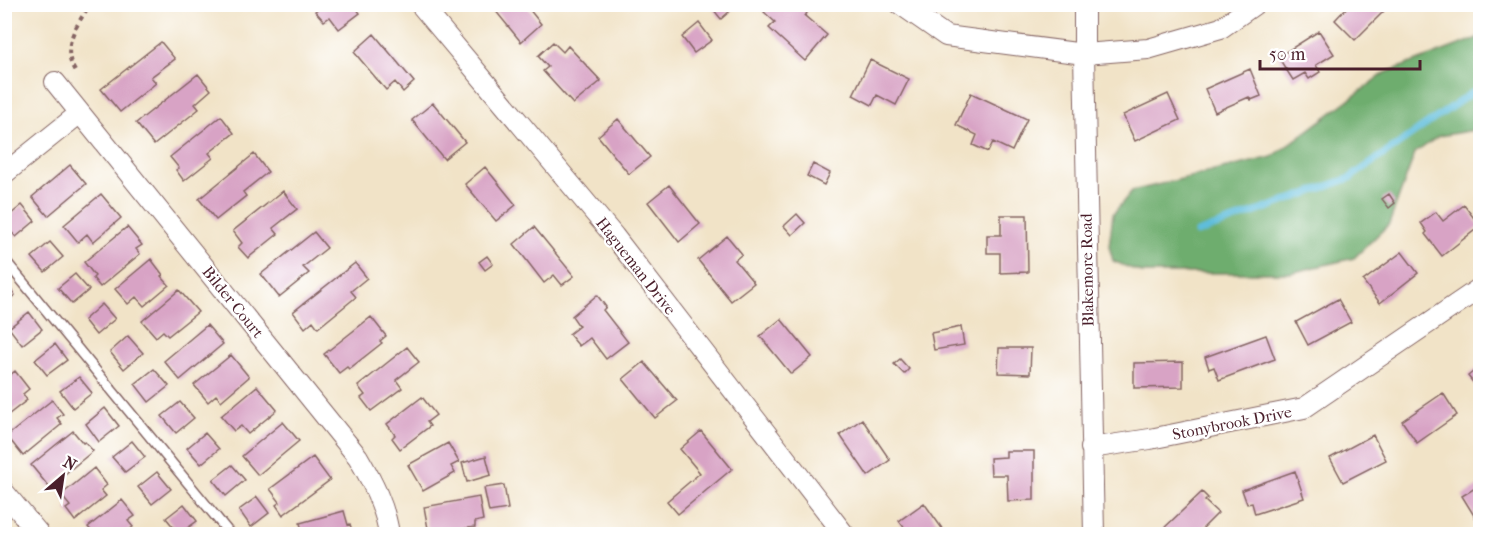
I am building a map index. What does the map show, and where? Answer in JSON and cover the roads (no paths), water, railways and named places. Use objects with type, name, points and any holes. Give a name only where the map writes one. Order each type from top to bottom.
[{"type":"street","name":"Hagueman Drive","points":[[420,4],[614,236],[844,534]]},
{"type":"street","points":[[900,4],[946,36],[1084,54],[1148,49],[1221,28],[1255,4]]},
{"type":"street","name":"Blakemore Road","points":[[1084,4],[1094,534]]},
{"type":"street","name":"Bilder Court","points":[[55,82],[358,457],[380,500],[389,534]]},
{"type":"street","points":[[4,174],[80,113]]},
{"type":"street","name":"Stonybrook Drive","points":[[1091,448],[1150,439],[1304,408],[1480,288]]},
{"type":"street","points":[[4,492],[39,534]]},
{"type":"lane","points":[[4,259],[230,534]]},
{"type":"waterway","points":[[1197,233],[1350,178],[1480,87]]}]
